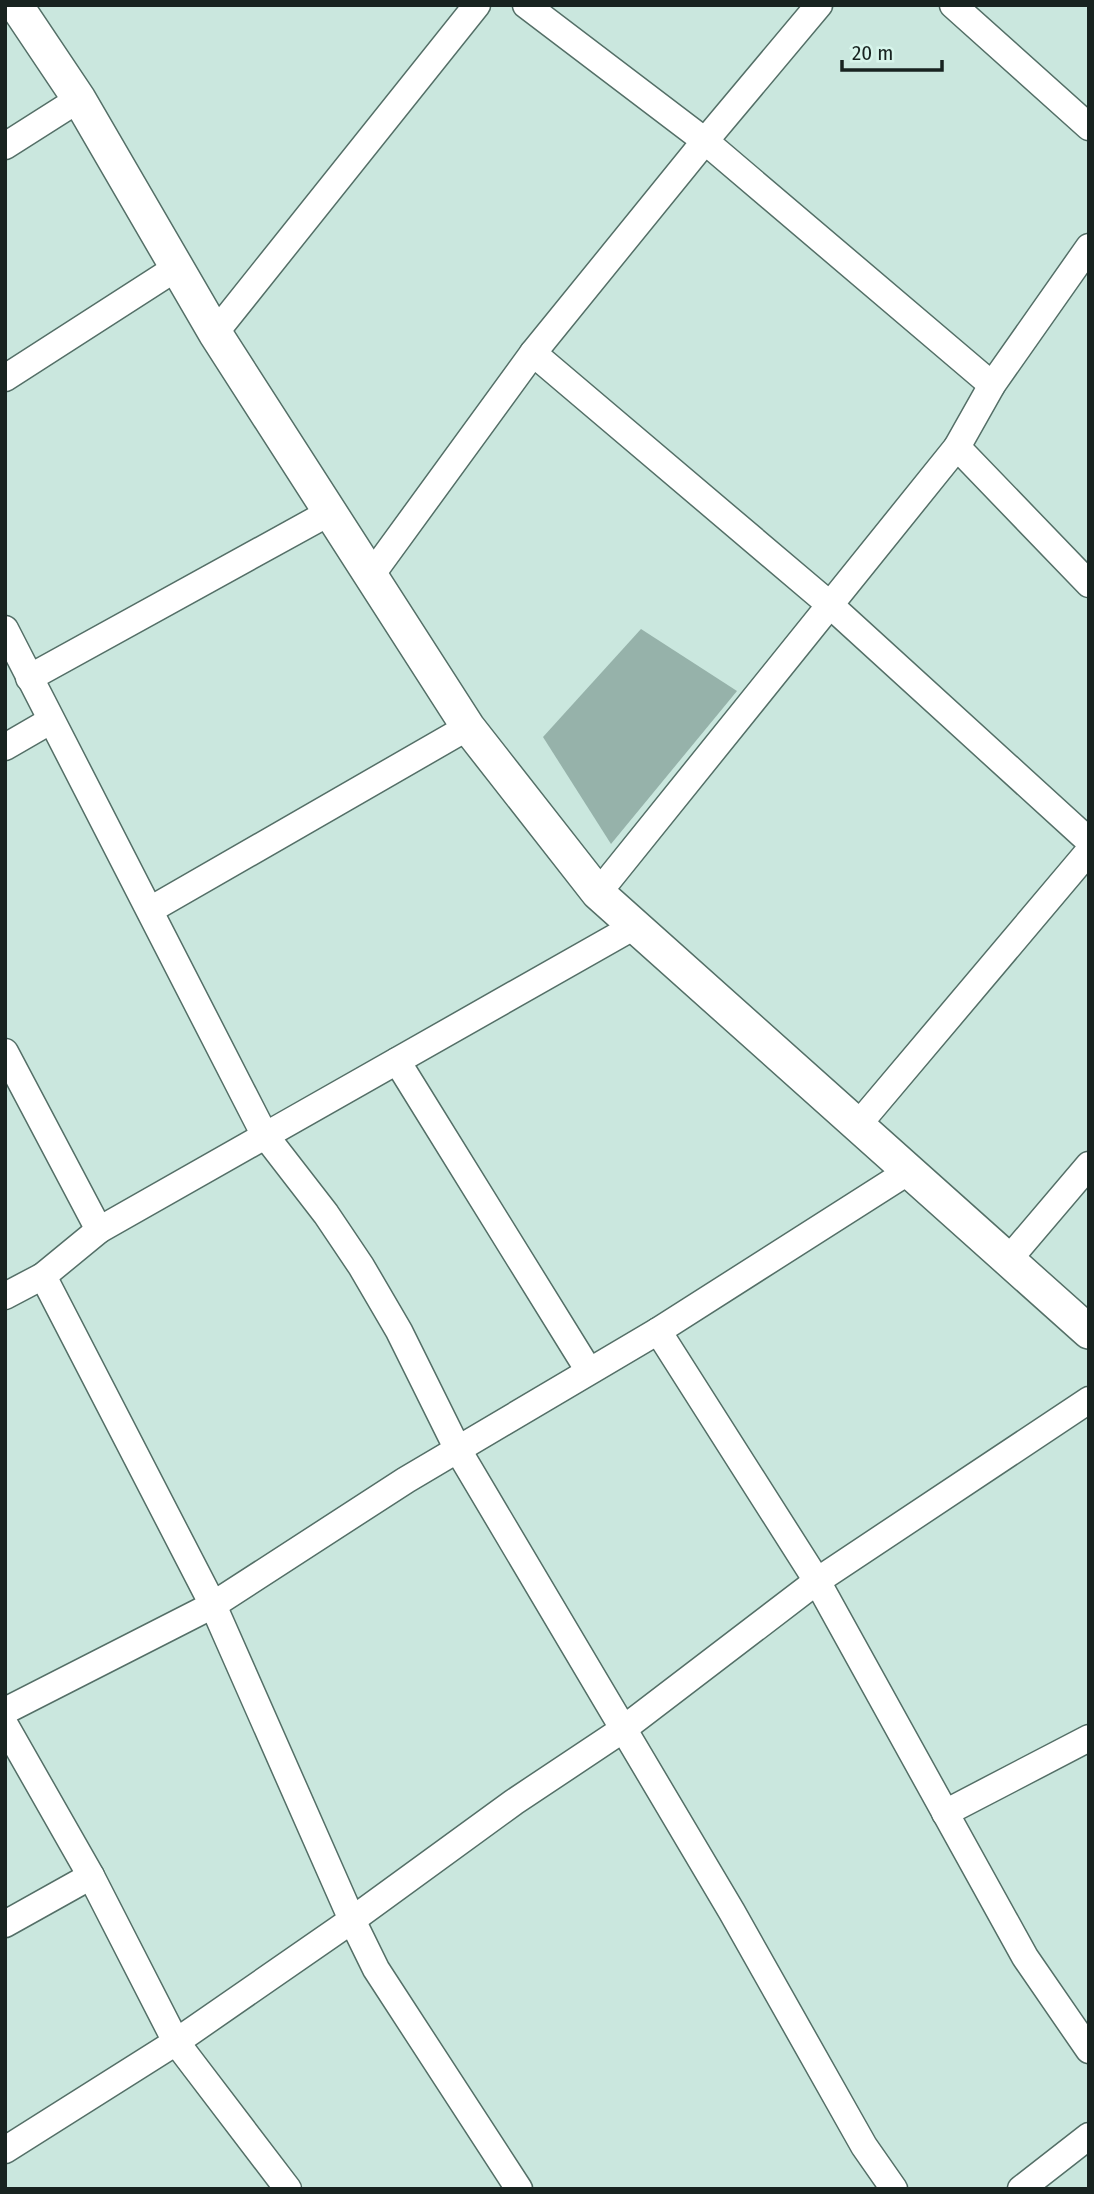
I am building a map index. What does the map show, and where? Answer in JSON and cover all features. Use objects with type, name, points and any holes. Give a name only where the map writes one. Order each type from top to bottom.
[{"type":"street","points":[[16,5],[79,99],[215,333],[468,727],[598,893],[1089,1332]]},
{"type":"street","points":[[215,333],[477,5]]},
{"type":"street","points":[[526,5],[705,141],[992,384]]},
{"type":"street","points":[[372,574],[533,353],[819,5]]},
{"type":"street","points":[[953,5],[1089,127]]},
{"type":"street","points":[[5,146],[79,99]]},
{"type":"street","points":[[598,893],[957,447],[992,384],[1089,247]]},
{"type":"street","points":[[5,378],[176,268]]},
{"type":"street","points":[[533,353],[829,604],[1089,841]]},
{"type":"street","points":[[957,447],[1086,575]]},
{"type":"street","points":[[29,678],[332,512]]},
{"type":"street","points":[[5,629],[264,1134],[326,1214],[361,1266],[399,1331],[458,1450],[732,1912],[864,2146],[894,2189]]},
{"type":"street","points":[[5,747],[50,721]]},
{"type":"street","points":[[150,909],[468,727]]},
{"type":"street","points":[[857,1125],[1089,851]]},
{"type":"street","points":[[5,1296],[43,1276],[99,1230],[633,927]]},
{"type":"street","points":[[5,1052],[99,1230]]},
{"type":"street","points":[[397,1060],[589,1371]]},
{"type":"street","points":[[1009,1259],[1089,1165]]},
{"type":"street","points":[[5,1712],[213,1605],[406,1480],[658,1331],[909,1171]]},
{"type":"street","points":[[43,1276],[213,1605],[376,1969],[519,2189]]},
{"type":"street","points":[[658,1331],[817,1581],[1025,1957],[1089,2050]]},
{"type":"street","points":[[5,2150],[176,2042],[352,1920],[513,1802],[622,1730],[817,1581],[1089,1400]]},
{"type":"street","points":[[5,1725],[92,1876],[176,2042],[282,2187]]},
{"type":"street","points":[[945,1813],[1089,1738]]},
{"type":"street","points":[[5,1924],[92,1876]]},
{"type":"street","points":[[1021,2189],[1089,2136]]},
{"type":"building","points":[[641,629],[737,691],[611,844],[543,737]]}]
